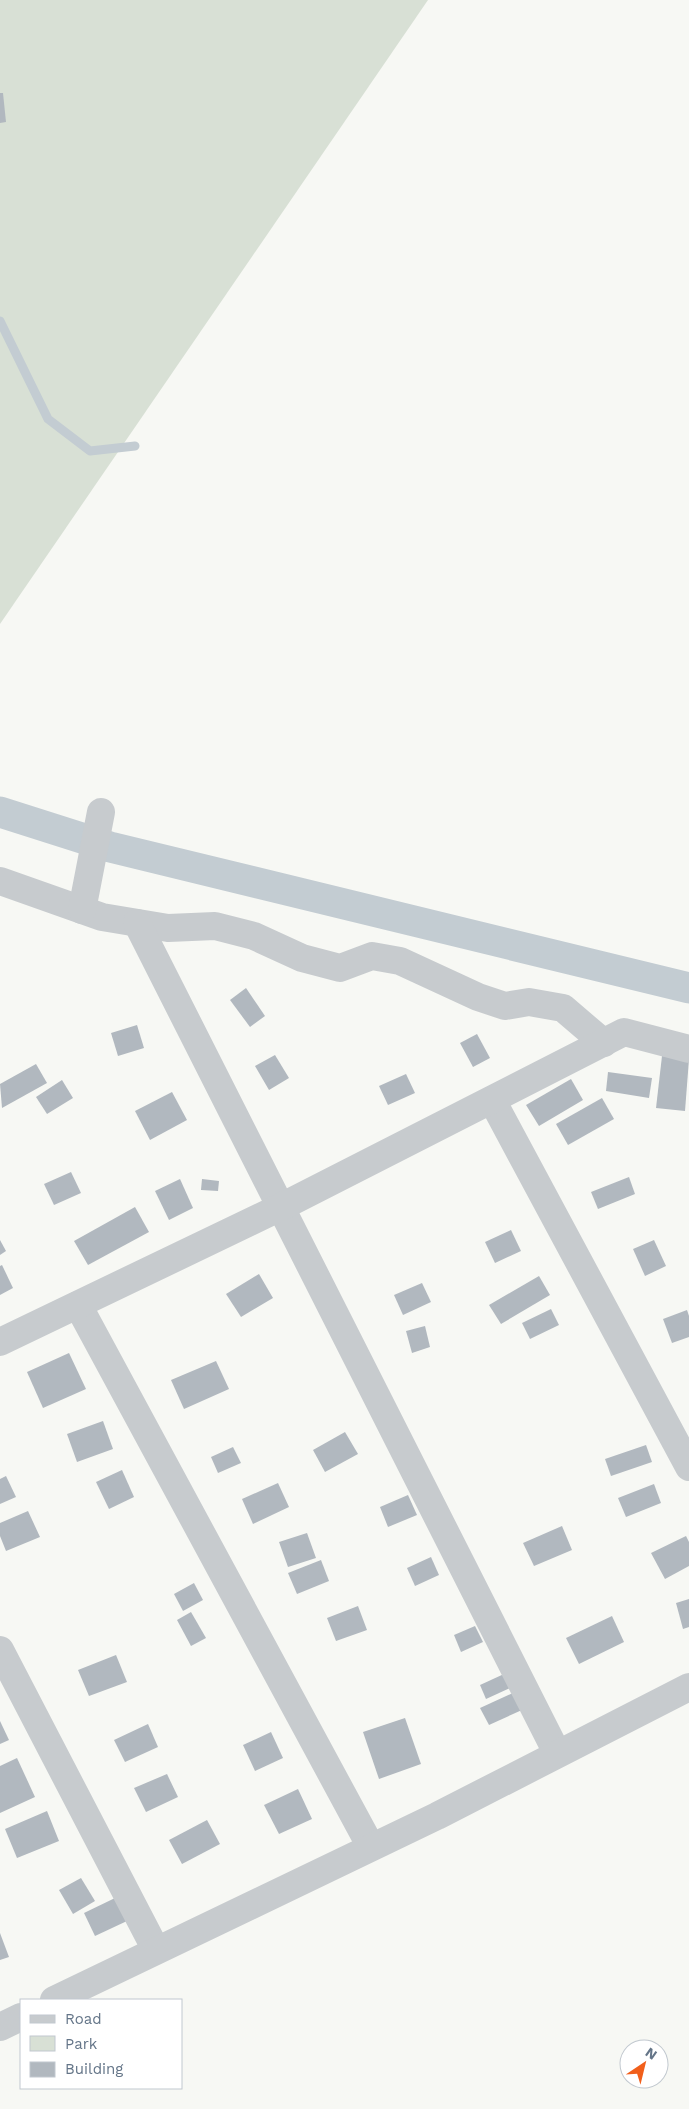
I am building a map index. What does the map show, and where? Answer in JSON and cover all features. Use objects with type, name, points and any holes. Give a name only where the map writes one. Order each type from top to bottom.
[{"type":"street","points":[[82,910],[102,812]]},
{"type":"street","points":[[0,881],[102,917],[168,928],[215,926],[254,936],[302,958],[340,968],[372,956],[400,962],[478,997],[505,1006],[529,1002],[563,1008],[604,1043]]},
{"type":"street","points":[[137,923],[557,1753]]},
{"type":"street","points":[[0,1342],[281,1206],[624,1032],[689,1050]]},
{"type":"street","points":[[492,1100],[689,1467]]},
{"type":"street","points":[[78,1305],[371,1847]]},
{"type":"street","points":[[0,1650],[156,1950]]},
{"type":"street","points":[[56,1999],[437,1816],[689,1687]]},
{"type":"street","points":[[0,2027],[20,2017]]},
{"type":"green space","points":[[0,0],[428,0],[0,624]]},
{"type":"building","points":[[0,93],[3,93],[6,122],[0,123]]},
{"type":"building","points":[[246,988],[265,1016],[250,1027],[230,1000]]},
{"type":"building","points":[[137,1025],[144,1048],[118,1056],[111,1033]]},
{"type":"building","points":[[477,1034],[490,1058],[473,1067],[460,1043]]},
{"type":"building","points":[[275,1055],[289,1078],[269,1090],[255,1066]]},
{"type":"building","points":[[662,1056],[689,1059],[685,1111],[656,1108]]},
{"type":"building","points":[[36,1064],[47,1083],[2,1108],[0,1084]]},
{"type":"building","points":[[608,1072],[652,1078],[649,1098],[606,1091]]},
{"type":"building","points":[[406,1074],[415,1093],[388,1105],[379,1086]]},
{"type":"building","points":[[571,1079],[583,1100],[539,1126],[526,1105]]},
{"type":"building","points":[[62,1080],[73,1098],[47,1114],[36,1097]]},
{"type":"building","points":[[172,1092],[187,1120],[150,1140],[135,1111]]},
{"type":"building","points":[[602,1098],[614,1119],[568,1145],[556,1124]]},
{"type":"building","points":[[71,1172],[81,1193],[54,1205],[44,1184]]},
{"type":"building","points":[[629,1177],[635,1194],[598,1209],[591,1192]]},
{"type":"building","points":[[180,1179],[193,1208],[169,1220],[155,1191]]},
{"type":"building","points":[[202,1179],[219,1181],[218,1191],[201,1190]]},
{"type":"building","points":[[135,1207],[149,1232],[88,1265],[74,1241]]},
{"type":"building","points":[[511,1230],[521,1251],[495,1263],[485,1242]]},
{"type":"building","points":[[0,1240],[6,1251],[0,1255]]},
{"type":"building","points":[[654,1240],[666,1266],[645,1276],[633,1249]]},
{"type":"building","points":[[2,1265],[13,1288],[0,1295],[0,1266]]},
{"type":"building","points":[[259,1274],[273,1298],[241,1317],[226,1294]]},
{"type":"building","points":[[539,1276],[550,1295],[501,1324],[489,1305]]},
{"type":"building","points":[[422,1283],[431,1302],[403,1315],[394,1295]]},
{"type":"building","points":[[551,1309],[559,1325],[530,1339],[522,1323]]},
{"type":"building","points":[[687,1310],[689,1316],[689,1337],[672,1343],[663,1319]]},
{"type":"building","points":[[425,1326],[430,1347],[412,1353],[406,1331]]},
{"type":"building","points":[[69,1353],[86,1389],[43,1408],[27,1372]]},
{"type":"building","points":[[216,1361],[229,1389],[184,1409],[171,1380]]},
{"type":"building","points":[[103,1421],[113,1449],[77,1462],[67,1434]]},
{"type":"building","points":[[345,1432],[358,1454],[325,1472],[313,1450]]},
{"type":"building","points":[[646,1445],[652,1462],[611,1476],[605,1459]]},
{"type":"building","points":[[233,1447],[241,1463],[218,1473],[211,1457]]},
{"type":"building","points":[[122,1470],[134,1497],[109,1509],[96,1482]]},
{"type":"building","points":[[6,1476],[16,1497],[0,1504],[0,1479]]},
{"type":"building","points":[[278,1483],[289,1507],[253,1524],[242,1499]]},
{"type":"building","points":[[654,1484],[661,1503],[626,1517],[618,1498]]},
{"type":"building","points":[[408,1495],[417,1515],[388,1527],[380,1507]]},
{"type":"building","points":[[28,1511],[40,1537],[6,1551],[0,1536],[0,1523]]},
{"type":"building","points":[[562,1526],[572,1550],[534,1566],[523,1543]]},
{"type":"building","points":[[307,1533],[316,1558],[288,1567],[279,1542]]},
{"type":"building","points":[[686,1536],[689,1542],[689,1566],[665,1579],[651,1553]]},
{"type":"building","points":[[431,1557],[439,1575],[415,1586],[407,1568]]},
{"type":"building","points":[[321,1560],[329,1581],[297,1594],[288,1573]]},
{"type":"building","points":[[194,1583],[203,1600],[183,1611],[174,1594]]},
{"type":"building","points":[[689,1599],[689,1627],[683,1629],[676,1603]]},
{"type":"building","points":[[358,1606],[367,1630],[336,1641],[327,1618]]},
{"type":"building","points":[[191,1612],[206,1638],[191,1646],[177,1620]]},
{"type":"building","points":[[612,1616],[624,1642],[579,1664],[566,1638]]},
{"type":"building","points":[[475,1626],[483,1642],[461,1652],[454,1635]]},
{"type":"building","points":[[116,1655],[127,1682],[89,1696],[78,1670]]},
{"type":"building","points":[[504,1674],[510,1688],[486,1699],[480,1685]]},
{"type":"building","points":[[513,1693],[522,1710],[489,1725],[480,1708]]},
{"type":"building","points":[[405,1718],[421,1764],[379,1779],[363,1732]]},
{"type":"building","points":[[0,1721],[9,1740],[0,1744]]},
{"type":"building","points":[[148,1724],[158,1747],[125,1762],[114,1740]]},
{"type":"building","points":[[271,1732],[283,1758],[255,1771],[243,1745]]},
{"type":"building","points":[[17,1758],[35,1797],[0,1813],[0,1766]]},
{"type":"building","points":[[167,1774],[178,1797],[146,1812],[134,1788]]},
{"type":"building","points":[[298,1789],[312,1819],[279,1834],[264,1805]]},
{"type":"building","points":[[47,1811],[59,1841],[17,1858],[5,1829]]},
{"type":"building","points":[[207,1820],[220,1844],[182,1864],[169,1840]]},
{"type":"building","points":[[81,1878],[95,1901],[73,1914],[59,1890]]},
{"type":"building","points":[[115,1898],[127,1921],[95,1936],[84,1913]]},
{"type":"building","points":[[0,1933],[9,1957],[0,1960]]},
{"type":"waterway","points":[[0,321],[48,419],[90,451],[135,446]]},
{"type":"waterway","points":[[0,812],[110,847],[689,988]]}]
